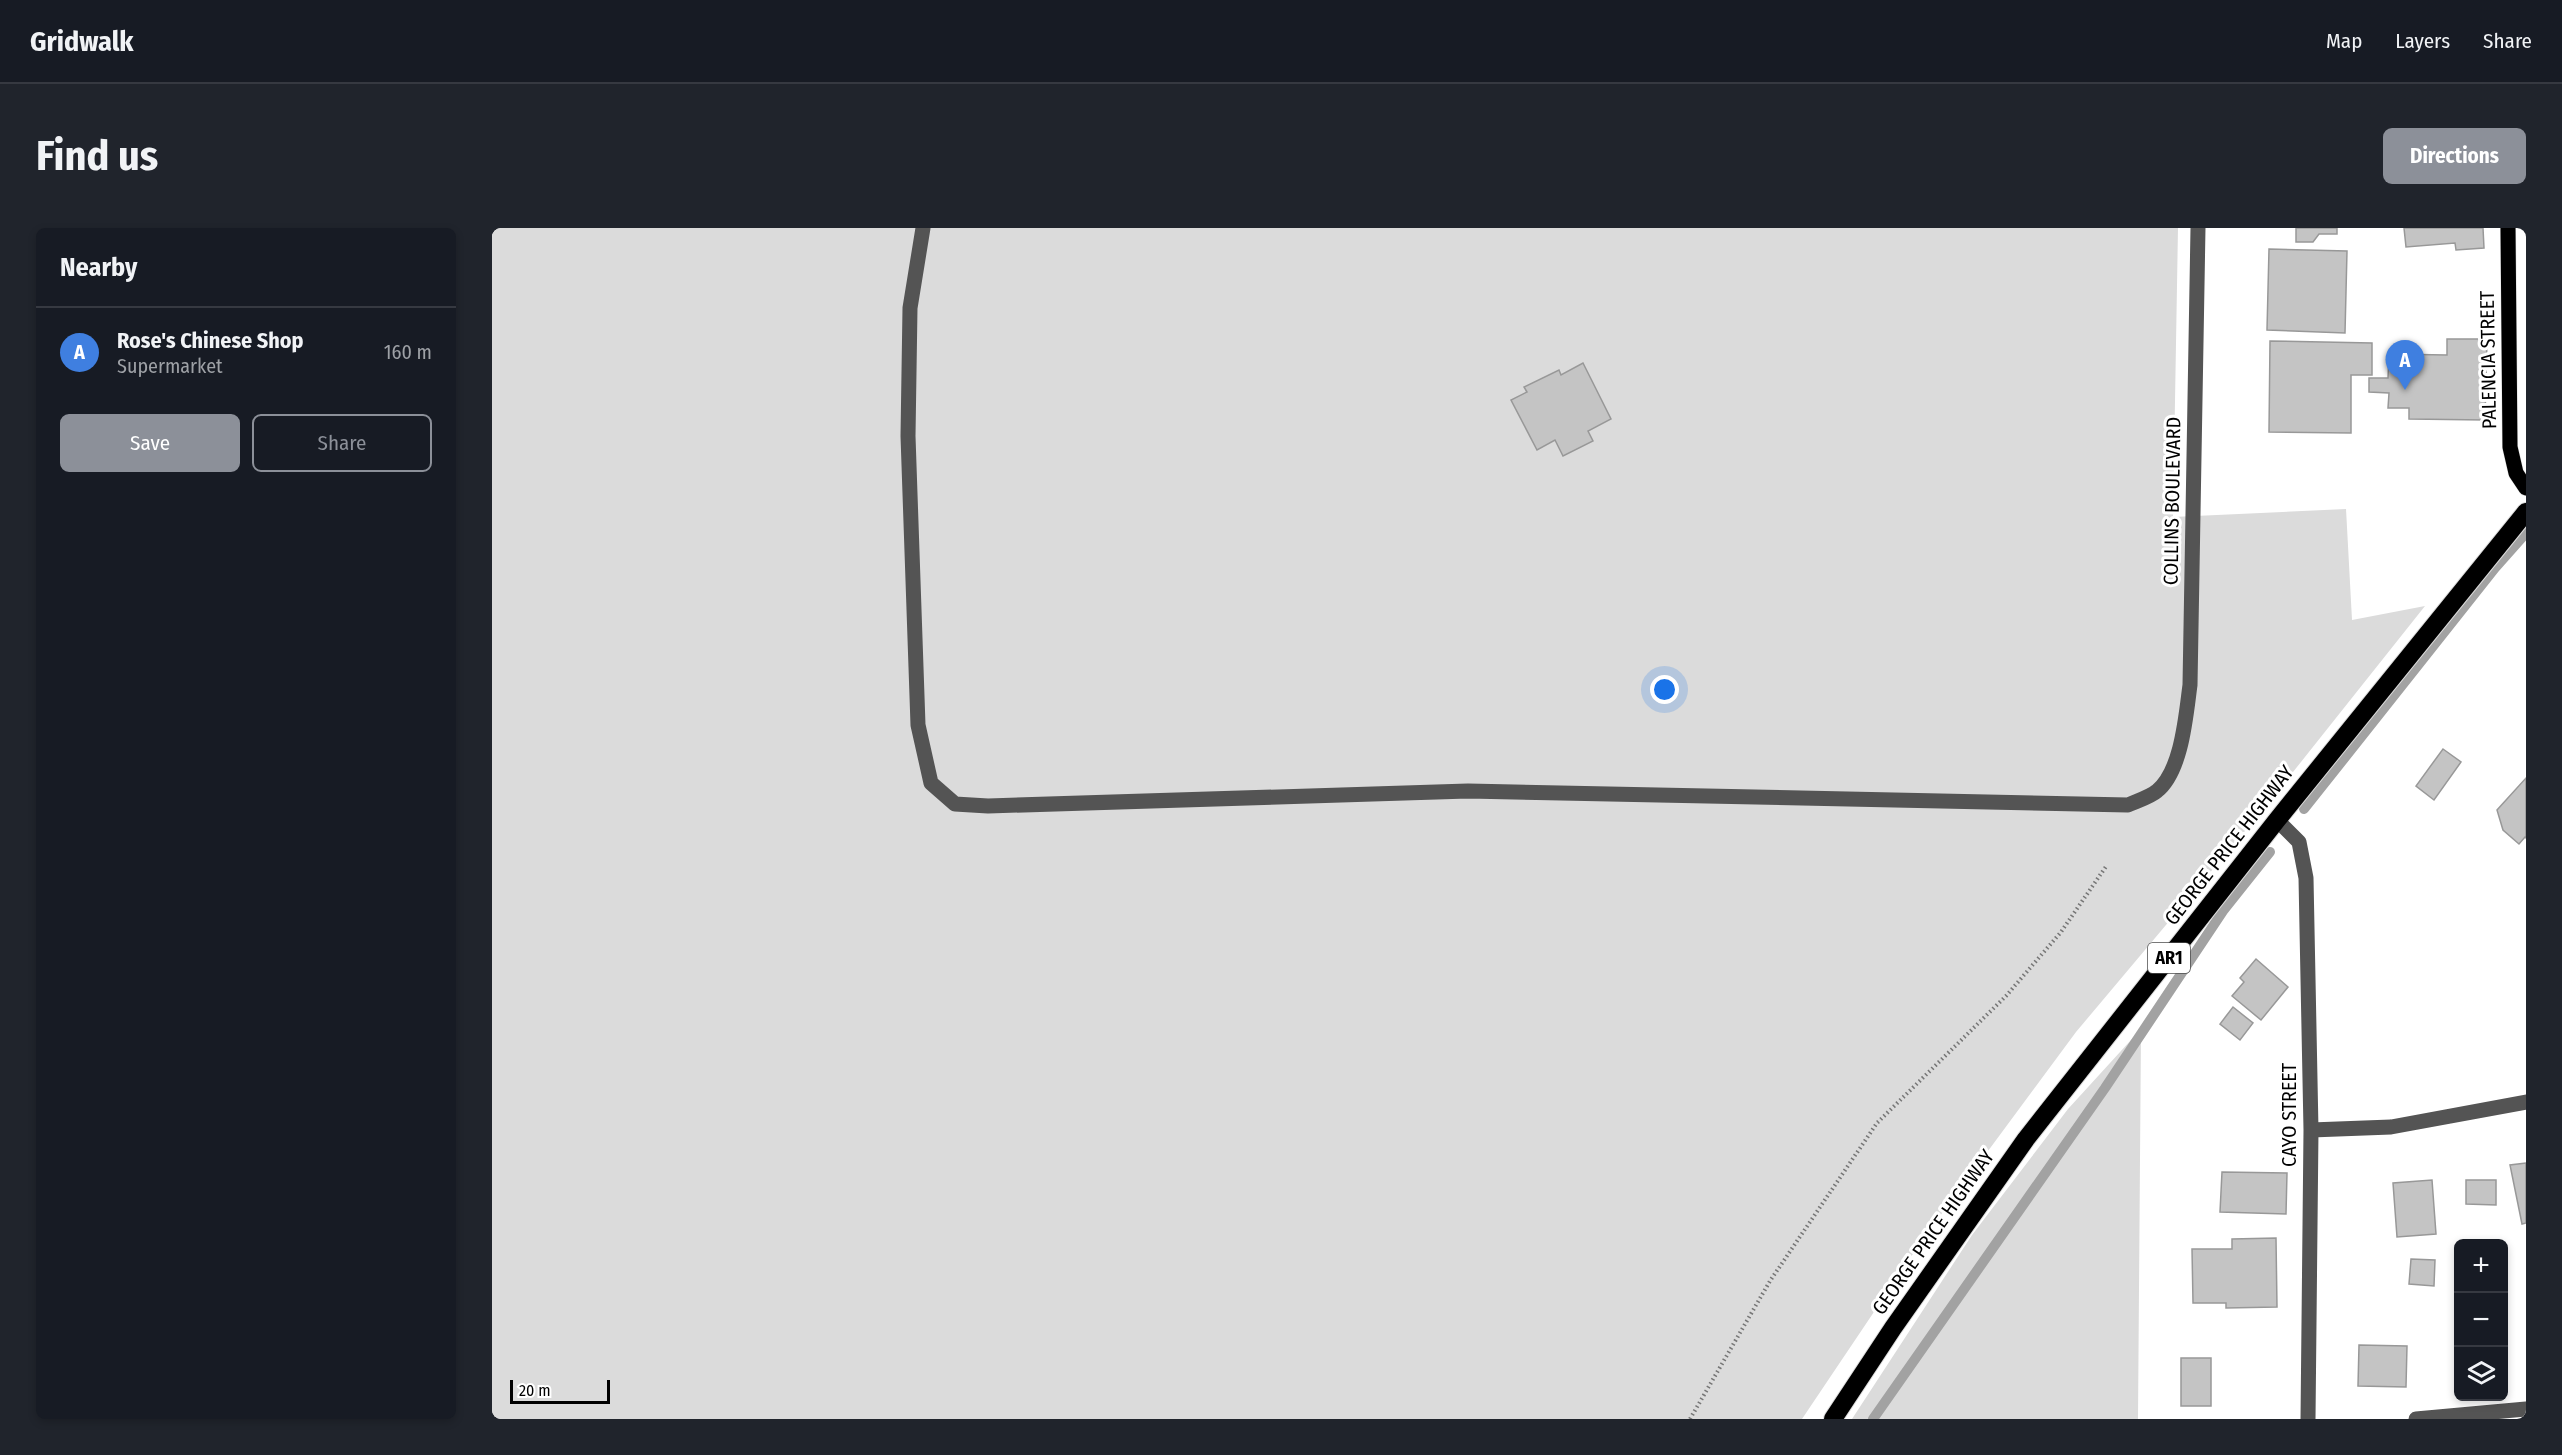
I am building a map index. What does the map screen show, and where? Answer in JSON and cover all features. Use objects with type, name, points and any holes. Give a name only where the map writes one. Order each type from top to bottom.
[{"type":"highway","name":"GEORGE PRICE HIGHWAY","points":[[1833,1419],[1893,1328],[2026,1139],[2277,820],[2526,512]]},
{"type":"main road","name":"PALENCIA STREET","points":[[2508,228],[2510,447],[2516,473],[2526,488]]},
{"type":"street","name":"COLLINS BOULEVARD","points":[[923,228],[910,308],[908,436],[918,725],[931,783],[955,804],[988,806],[1468,791],[2128,805],[2158,790],[2171,773],[2182,737],[2190,685],[2198,228]]},
{"type":"street","name":"CAYO STREET","points":[[2277,820],[2299,842],[2307,878],[2311,1130],[2308,1419]]},
{"type":"street","points":[[2311,1130],[2391,1127],[2526,1102]]},
{"type":"street","points":[[2416,1419],[2526,1409]]},
{"type":"path","points":[[1690,1419],[1770,1281],[1877,1123],[2006,996],[2061,932],[2107,865]]},
{"type":"shaded area","points":[[492,228],[2178,228],[2173,517],[2346,509],[2352,620],[2425,606],[2266,806],[2076,1032],[1923,1239],[1802,1419],[492,1419]]},
{"type":"shaded area","points":[[2141,1029],[2138,1419],[1852,1419],[1972,1235],[2068,1109]]},
{"type":"building","points":[[2296,228],[2337,228],[2337,234],[2319,234],[2313,242],[2296,242]]},
{"type":"building","points":[[2404,228],[2483,228],[2484,248],[2456,250],[2455,243],[2406,247]]},
{"type":"building","points":[[2269,249],[2347,251],[2345,333],[2267,330]]},
{"type":"building","points":[[2447,339],[2487,339],[2485,420],[2409,419],[2409,408],[2388,408],[2389,393],[2369,392],[2369,378],[2388,378],[2389,354],[2447,355]]},
{"type":"building","points":[[2270,341],[2372,343],[2372,375],[2351,375],[2351,433],[2269,432]]},
{"type":"building","points":[[1583,363],[1611,419],[1588,431],[1593,441],[1563,456],[1555,440],[1537,450],[1511,400],[1527,392],[1524,387],[1559,370],[1561,375]]},
{"type":"building","points":[[2443,749],[2461,762],[2434,800],[2416,786]]},
{"type":"building","points":[[2526,778],[2526,838],[2519,844],[2503,830],[2497,810]]},
{"type":"building","points":[[2256,959],[2288,987],[2261,1020],[2232,996],[2244,982],[2240,978]]},
{"type":"building","points":[[2233,1007],[2253,1023],[2240,1040],[2220,1024]]},
{"type":"building","points":[[2526,1163],[2526,1223],[2522,1224],[2510,1165]]},
{"type":"building","points":[[2222,1172],[2287,1173],[2286,1214],[2220,1212]]},
{"type":"building","points":[[2432,1180],[2436,1234],[2397,1237],[2393,1183]]},
{"type":"building","points":[[2466,1180],[2496,1180],[2496,1205],[2466,1204]]},
{"type":"building","points":[[2276,1238],[2277,1307],[2226,1308],[2226,1303],[2193,1303],[2192,1249],[2232,1249],[2232,1239]]},
{"type":"building","points":[[2411,1259],[2435,1260],[2434,1286],[2409,1284]]},
{"type":"building","points":[[2359,1345],[2407,1346],[2406,1387],[2358,1386]]},
{"type":"building","points":[[2181,1358],[2211,1358],[2211,1406],[2181,1406]]},
{"type":"waterway","points":[[2304,809],[2495,568],[2526,533]]},
{"type":"waterway","points":[[1873,1419],[2105,1088],[2223,911],[2270,852]]},
{"type":"place","name":"Rose's Chinese Shop","points":[[2405,390]]}]
